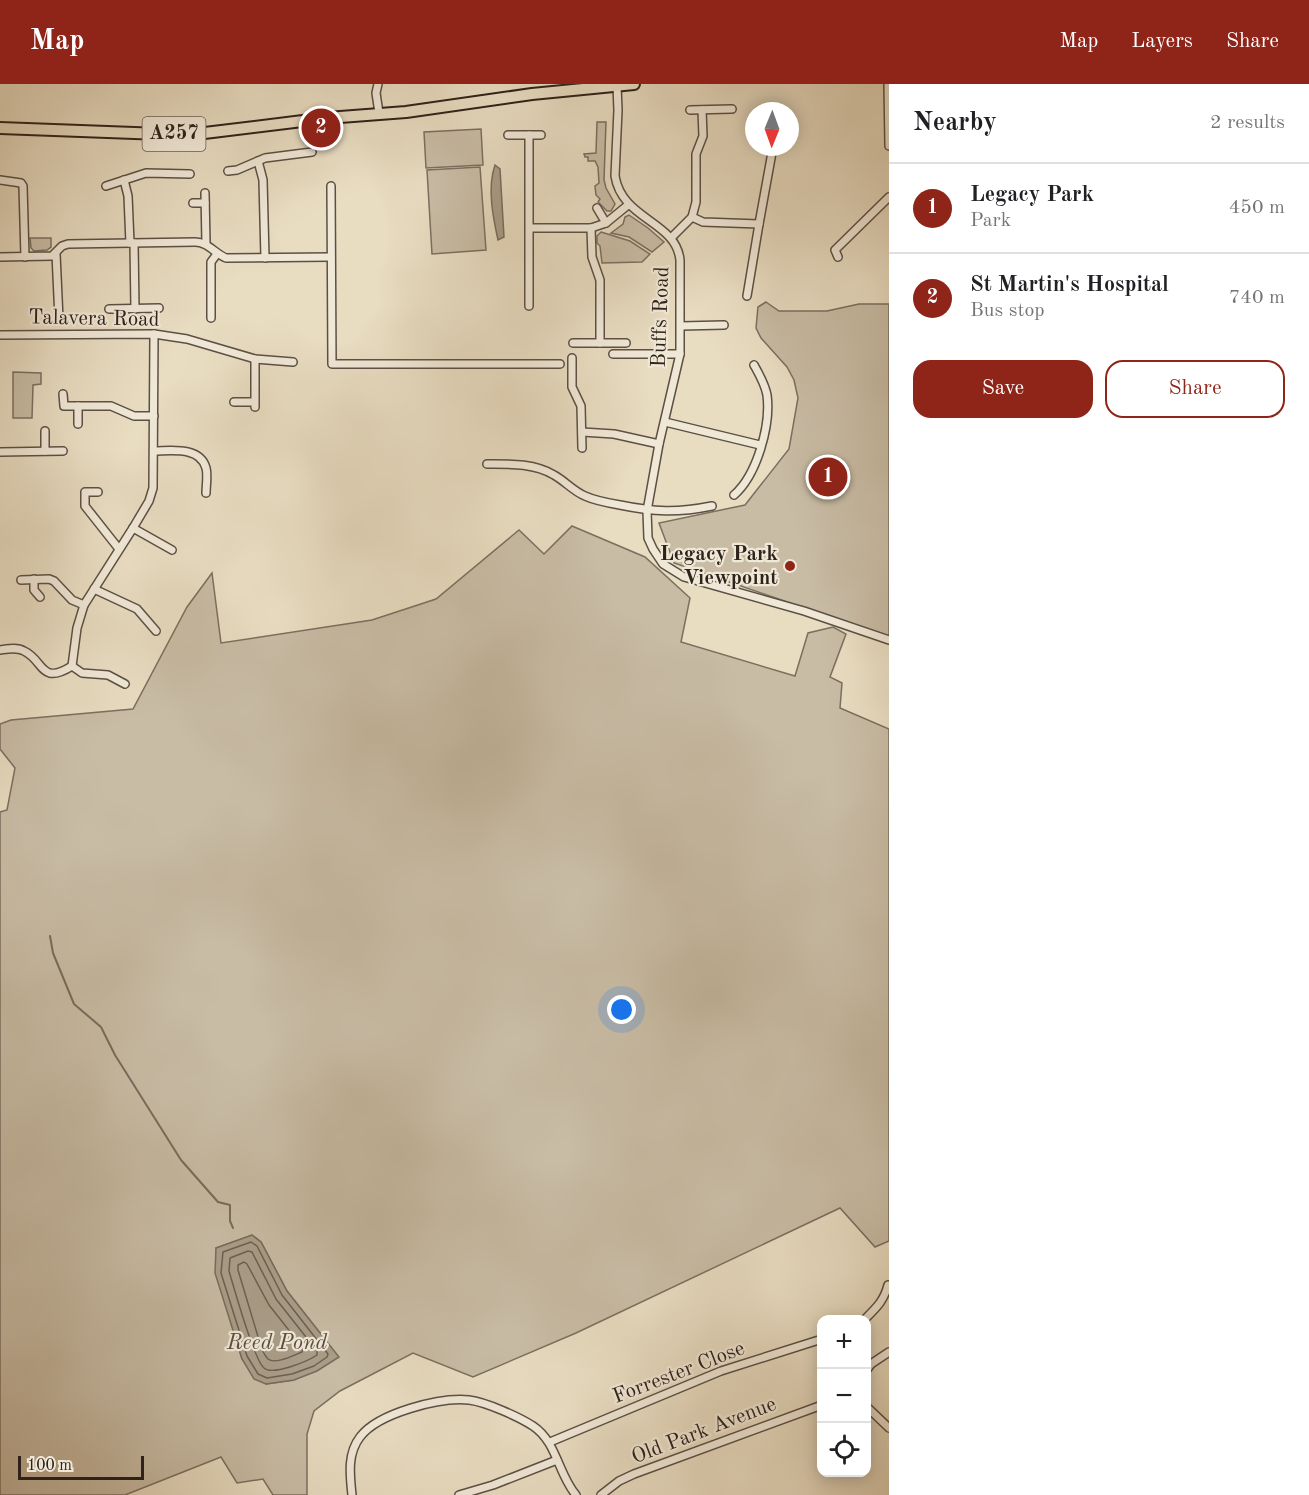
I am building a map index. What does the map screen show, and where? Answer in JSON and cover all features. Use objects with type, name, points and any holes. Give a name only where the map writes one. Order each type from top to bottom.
[{"type":"main road","name":"A257","points":[[0,128],[188,135],[406,112],[532,94],[634,84]]},
{"type":"street","points":[[378,84],[376,93],[379,114]]},
{"type":"street","points":[[888,84],[889,146]]},
{"type":"street","name":"Buffs Road","points":[[617,86],[615,176],[622,197],[628,205],[671,238],[679,252],[680,354],[659,444],[647,511],[648,538],[663,564],[679,575],[804,611],[889,640]]},
{"type":"street","points":[[690,110],[732,109]]},
{"type":"street","points":[[671,238],[692,217],[696,202],[696,154],[703,136],[702,110]]},
{"type":"street","points":[[508,135],[541,135]]},
{"type":"street","points":[[529,135],[529,306]]},
{"type":"street","points":[[228,171],[237,170],[258,160],[312,152]]},
{"type":"street","points":[[747,296],[771,156]]},
{"type":"street","points":[[258,160],[263,180],[265,258]]},
{"type":"street","points":[[106,186],[146,173],[190,174]]},
{"type":"street","points":[[0,180],[21,183],[23,186],[25,257]]},
{"type":"street","points":[[124,180],[128,196],[135,309]]},
{"type":"street","points":[[331,186],[332,364],[560,363]]},
{"type":"street","points":[[205,193],[206,244]]},
{"type":"street","points":[[838,257],[835,250],[889,197]]},
{"type":"street","points":[[193,203],[206,203]]},
{"type":"street","points":[[530,228],[591,228],[606,223],[628,205]]},
{"type":"street","points":[[597,208],[606,223]]},
{"type":"street","points":[[692,217],[703,222],[759,224]]},
{"type":"street","points":[[591,228],[592,257],[600,280],[600,343]]},
{"type":"street","points":[[0,257],[48,257],[56,254],[62,246],[68,244],[201,242],[217,254],[231,258],[331,257]]},
{"type":"street","points":[[56,254],[59,319]]},
{"type":"street","points":[[211,318],[211,262],[217,254]]},
{"type":"street","points":[[109,309],[159,308]]},
{"type":"street","points":[[681,326],[724,326]]},
{"type":"street","points":[[72,666],[77,628],[84,605],[149,501],[153,488],[154,334]]},
{"type":"street","name":"Talavera Road","points":[[0,335],[154,334],[187,339],[255,359],[293,362]]},
{"type":"street","points":[[573,343],[626,343]]},
{"type":"street","points":[[613,354],[680,354]]},
{"type":"street","points":[[572,358],[572,387],[581,406],[582,448]]},
{"type":"street","points":[[234,402],[255,404],[255,359]]},
{"type":"street","points":[[734,495],[751,475],[765,424],[767,396],[754,364]]},
{"type":"street","points":[[63,394],[64,406],[111,406],[134,416],[154,416]]},
{"type":"street","points":[[78,406],[78,424]]},
{"type":"street","points":[[665,422],[760,445]]},
{"type":"street","points":[[45,432],[45,451]]},
{"type":"street","points":[[582,432],[614,434],[659,444]]},
{"type":"street","points":[[0,452],[63,451]]},
{"type":"street","points":[[154,451],[185,451],[197,456],[207,468],[206,493]]},
{"type":"street","points":[[487,464],[513,464],[538,468],[555,475],[573,490],[586,496],[647,511],[680,512],[712,506]]},
{"type":"street","points":[[98,492],[85,492],[85,506],[119,549]]},
{"type":"street","points":[[133,528],[172,550]]},
{"type":"street","points":[[33,579],[34,590],[40,597]]},
{"type":"street","points":[[21,580],[49,579],[54,581],[65,595],[84,605]]},
{"type":"street","points":[[94,589],[137,609],[156,632]]},
{"type":"street","points":[[0,650],[14,648],[27,652],[43,671],[49,673],[61,673],[72,666]]},
{"type":"street","points":[[72,666],[82,673],[108,675],[124,684]]},
{"type":"street","points":[[869,1315],[885,1298],[888,1285]]},
{"type":"street","name":"Forrester Close","points":[[550,1442],[721,1371],[817,1341]]},
{"type":"street","points":[[868,1369],[871,1364],[889,1352]]},
{"type":"street","points":[[352,1495],[349,1462],[359,1438],[380,1419],[423,1404],[470,1400],[517,1416],[542,1433],[550,1442],[570,1488],[576,1495]]},
{"type":"street","name":"Old Park Avenue","points":[[601,1495],[619,1481],[634,1474],[817,1407]]},
{"type":"street","points":[[871,1410],[889,1428]]},
{"type":"street","points":[[459,1495],[493,1485],[557,1460]]},
{"type":"shaded area","points":[[597,122],[606,122],[604,180],[615,204],[611,211],[607,211],[598,202],[600,199],[596,195],[595,186],[599,183],[598,167],[595,161],[588,161],[588,157],[584,154],[596,153]]},
{"type":"shaded area","points":[[481,129],[483,165],[426,168],[424,132]]},
{"type":"shaded area","points":[[480,167],[486,250],[432,254],[427,170]]},
{"type":"shaded area","points":[[629,215],[664,242],[652,252],[629,237],[611,233],[623,224],[625,217]]},
{"type":"shaded area","points":[[601,232],[630,241],[650,254],[642,262],[602,263],[600,246],[597,243],[597,236]]},
{"type":"shaded area","points":[[30,238],[51,238],[51,247],[47,250],[34,251],[31,248]]},
{"type":"shaded area","points":[[766,302],[779,311],[827,311],[859,304],[889,304],[889,637],[674,563],[659,523],[745,505],[789,449],[798,398],[794,380],[787,367],[761,338],[756,328],[758,307]]},
{"type":"shaded area","points":[[13,372],[41,373],[41,384],[33,385],[32,418],[13,418]]},
{"type":"shaded area","points":[[572,526],[645,557],[690,598],[681,642],[795,676],[808,633],[833,627],[846,634],[830,677],[842,683],[840,708],[889,729],[889,1241],[875,1247],[840,1208],[576,1333],[473,1377],[413,1353],[340,1391],[314,1411],[307,1434],[307,1495],[273,1495],[263,1479],[237,1483],[221,1457],[125,1495],[0,1495],[0,812],[7,810],[15,768],[0,749],[0,724],[11,720],[133,709],[187,607],[212,573],[221,643],[372,620],[436,599],[519,530],[544,554]],"holes":[[[252,1235],[261,1242],[287,1291],[320,1333],[294,1380],[266,1384],[242,1359],[230,1319],[216,1248]]]},
{"type":"water","points":[[495,165],[500,169],[504,237],[498,240],[491,193]]},
{"type":"water","name":"Reed Pond","points":[[252,1235],[261,1242],[287,1291],[339,1357],[317,1371],[294,1380],[266,1384],[254,1379],[242,1359],[215,1273],[216,1248]]},
{"type":"waterway","points":[[50,936],[53,953],[74,1004],[101,1027],[115,1055],[181,1160],[218,1202],[230,1205],[230,1221],[233,1228]]},
{"type":"place","name":"St Martin's Hospital","points":[[321,128]]},
{"type":"place","name":"Legacy Park","points":[[828,477]]},
{"type":"place","name":"Legacy Park Viewpoint","points":[[790,566]]}]
